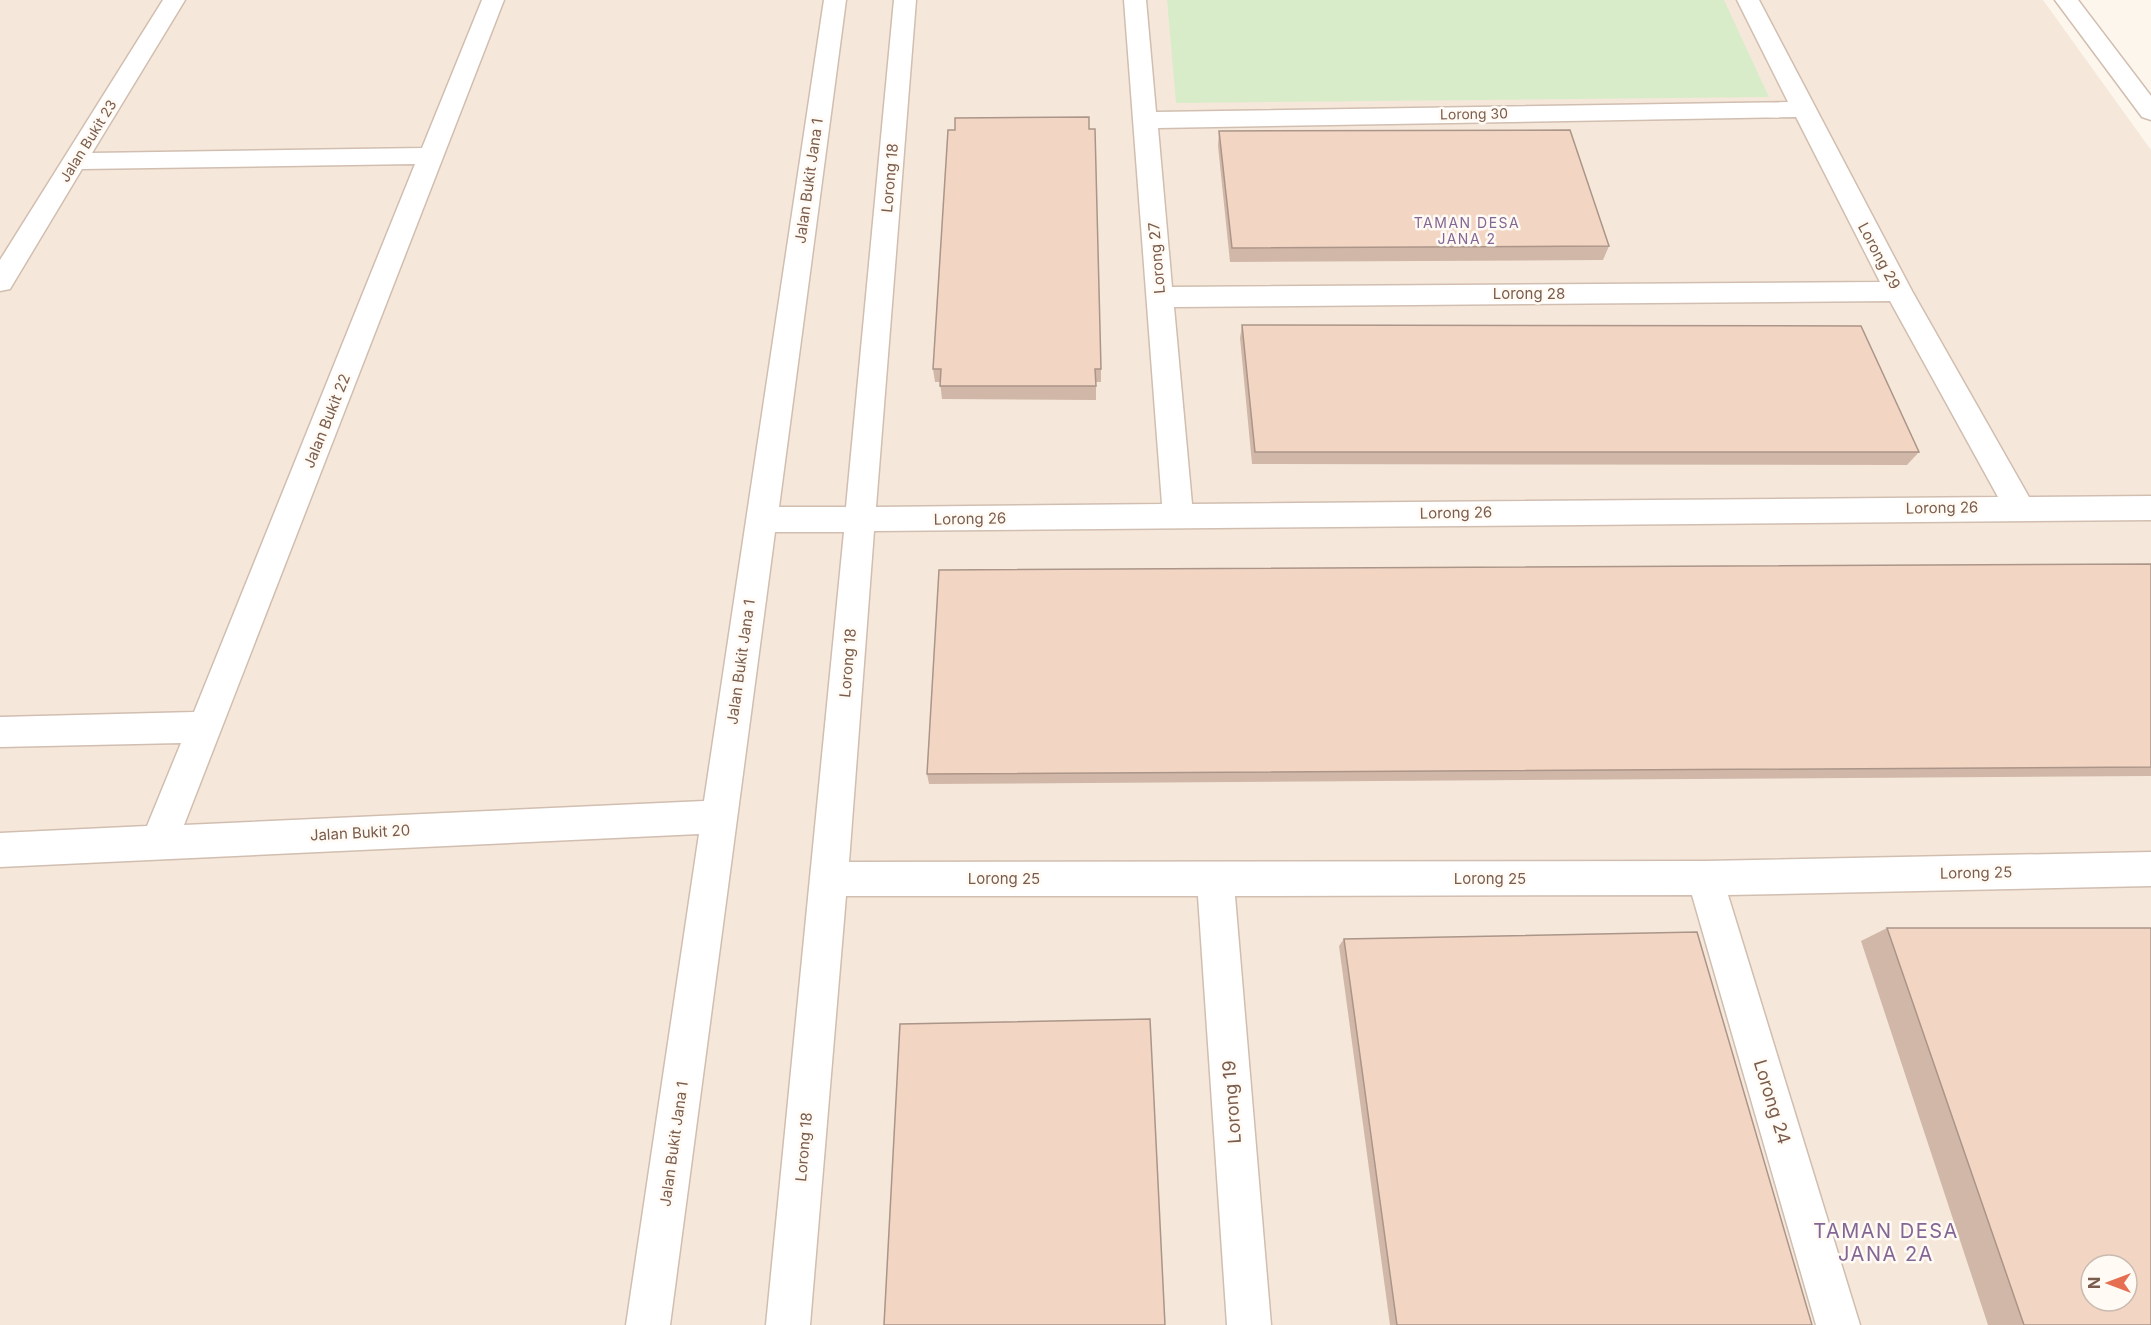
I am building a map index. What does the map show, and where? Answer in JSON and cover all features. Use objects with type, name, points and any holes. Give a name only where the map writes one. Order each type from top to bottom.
[{"type":"street","name":"Jalan Bukit 23","points":[[0,282],[174,0]]},
{"type":"street","name":"Jalan Bukit 22","points":[[159,842],[493,0]]},
{"type":"street","name":"Jalan Bukit Jana 1","points":[[648,1325],[835,0]]},
{"type":"street","name":"Lorong 18","points":[[788,1325],[905,0]]},
{"type":"street","name":"Lorong 27","points":[[1135,0],[1178,516]]},
{"type":"street","name":"Lorong 29","points":[[1748,0],[1802,109],[1898,291],[2019,507]]},
{"type":"street","points":[[2066,0],[2151,112]]},
{"type":"street","name":"Lorong 30","points":[[1146,120],[1802,109]]},
{"type":"street","points":[[76,161],[432,156]]},
{"type":"street","name":"Lorong 28","points":[[1161,297],[1898,291]]},
{"type":"street","name":"Lorong 26","points":[[762,520],[2019,507],[2151,508]]},
{"type":"street","points":[[0,732],[206,727]]},
{"type":"street","name":"Jalan Bukit 20","points":[[0,850],[719,817]]},
{"type":"street","name":"Lorong 25","points":[[829,879],[1705,878],[2151,870]]},
{"type":"street","name":"Lorong 24","points":[[1705,878],[1838,1325]]},
{"type":"street","name":"Lorong 19","points":[[1215,880],[1249,1325]]},
{"type":"shaded area","points":[[0,0],[2043,0],[2151,150],[2151,1325],[0,1325]]},
{"type":"green space","points":[[1167,0],[1724,0],[1769,97],[1176,103]]},
{"type":"building","points":[[1089,117],[1089,129],[1095,129],[1101,369],[1095,369],[1096,386],[940,386],[941,369],[933,369],[948,130],[955,130],[955,118]]},
{"type":"building","points":[[1570,130],[1609,246],[1232,248],[1219,131]]},
{"type":"building","points":[[1242,325],[1861,326],[1919,452],[1255,452]]},
{"type":"building","points":[[2151,564],[2151,767],[927,774],[939,570]]},
{"type":"building","points":[[1887,928],[2151,928],[2151,1325],[2024,1325]]},
{"type":"building","points":[[1697,932],[1812,1325],[1397,1325],[1344,939]]},
{"type":"building","points":[[1150,1019],[1165,1325],[884,1325],[900,1024]]},
{"type":"district","name":"TAMAN DESA JANA 2","points":[[1467,232]]},
{"type":"district","name":"TAMAN DESA JANA 2A","points":[[1886,1242]]}]
